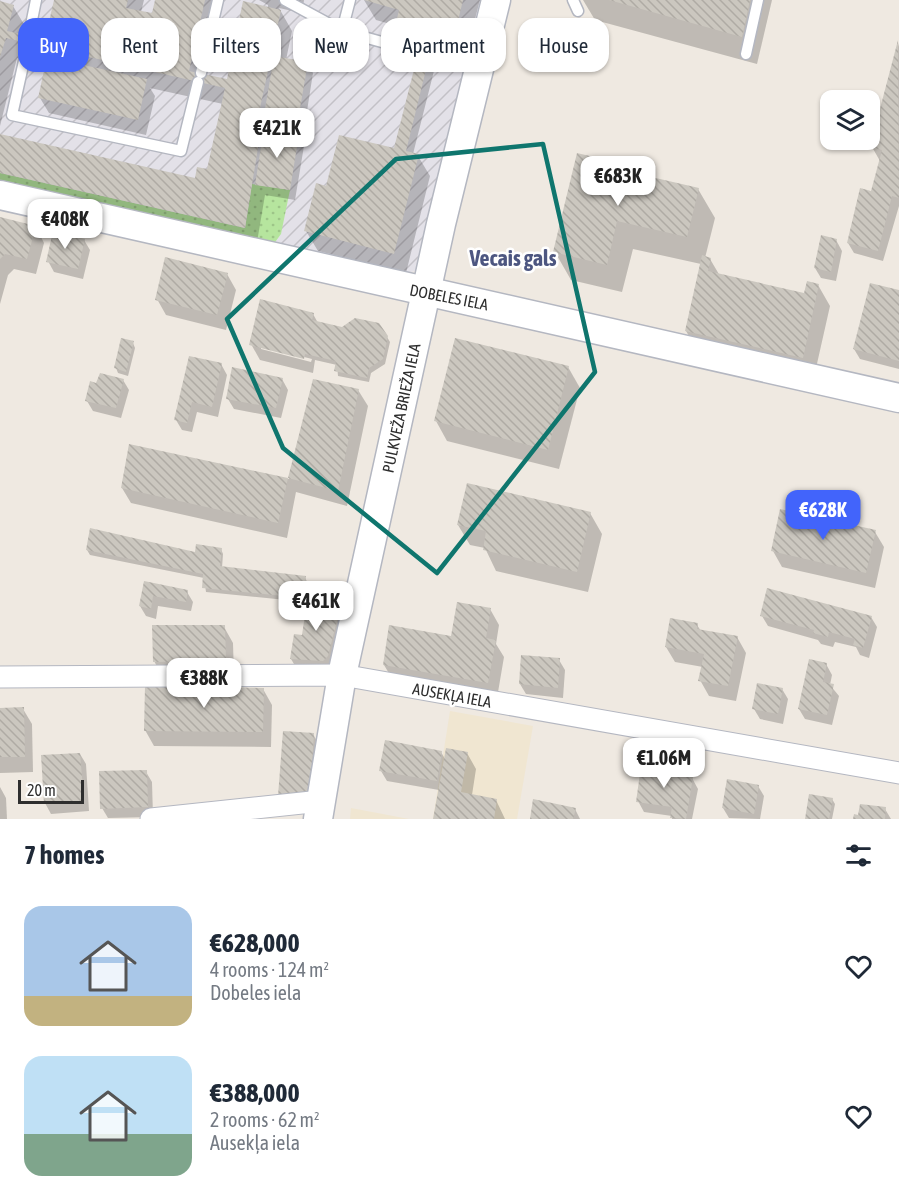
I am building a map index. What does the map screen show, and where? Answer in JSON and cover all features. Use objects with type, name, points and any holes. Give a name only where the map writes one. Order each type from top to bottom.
[{"type":"street","name":"PULKVEŽA BRIEŽA IELA","points":[[492,18],[496,0]]},
{"type":"street","name":"PULKVEŽA BRIEŽA IELA","points":[[320,810],[342,675],[426,291],[479,72]]},
{"type":"street","name":"DOBELES IELA","points":[[0,195],[899,398]]},
{"type":"street","name":"AUSEKĻA IELA","points":[[0,677],[342,675],[899,774]]},
{"type":"street","points":[[151,819],[320,810]]},
{"type":"lane","points":[[36,0],[12,115],[181,151],[218,0]]},
{"type":"lane","points":[[285,0],[318,18]]},
{"type":"lane","points":[[345,18],[350,0]]},
{"type":"lane","points":[[573,0],[578,11]]},
{"type":"lane","points":[[746,54],[758,0]]},
{"type":"highlighted area","points":[[543,144],[595,372],[437,573],[283,448],[227,319],[396,159]]},
{"type":"shaded area","points":[[0,0],[491,0],[486,18],[381,18],[381,72],[472,72],[421,270],[406,273],[0,182]]},
{"type":"shaded area","points":[[450,711],[533,726],[517,819],[433,819]]},
{"type":"shaded area","points":[[351,808],[409,819],[350,819]]},
{"type":"green space","points":[[0,173],[245,228],[252,184],[290,190],[281,234],[273,245],[0,182]]},
{"type":"building","points":[[54,0],[128,0],[126,8],[152,13],[155,0],[205,0],[201,18],[191,18],[189,71],[227,79],[228,72],[268,72],[257,122],[262,123],[245,228],[0,173],[0,134],[195,178],[197,167],[207,169],[225,88],[155,72],[179,72],[179,18],[101,18],[101,60],[89,57],[89,18],[50,18]]},
{"type":"building","points":[[364,0],[463,0],[459,18],[397,18],[399,10]]},
{"type":"building","points":[[609,0],[750,0],[742,37]]},
{"type":"building","points":[[0,1],[14,5],[7,31],[18,33],[18,41],[6,38],[0,57]]},
{"type":"building","points":[[243,1],[281,10],[279,18],[240,18]]},
{"type":"building","points":[[898,40],[899,198],[892,196],[878,251],[847,243],[860,188],[871,191],[882,150],[880,150],[880,109]]},
{"type":"building","points":[[281,57],[293,59],[293,72],[306,72],[298,120],[264,115],[271,72],[281,72]]},
{"type":"building","points":[[89,66],[101,69],[101,72],[115,72],[147,79],[138,120],[38,98],[44,72],[89,72]]},
{"type":"building","points":[[413,72],[425,72],[406,151],[419,154],[394,254],[304,231],[316,183],[326,186],[339,135],[394,148]]},
{"type":"building","points":[[264,128],[299,134],[290,190],[255,185]]},
{"type":"building","points":[[577,153],[636,167],[634,173],[699,188],[687,237],[617,221],[607,265],[553,252]]},
{"type":"building","points":[[0,217],[36,226],[27,259],[5,254],[0,259]]},
{"type":"building","points":[[53,231],[85,239],[78,269],[46,262]]},
{"type":"building","points":[[821,235],[837,239],[831,272],[814,268]]},
{"type":"building","points":[[702,255],[711,258],[708,271],[804,293],[807,281],[819,284],[803,358],[685,331]]},
{"type":"building","points":[[165,257],[228,273],[217,315],[155,300]]},
{"type":"building","points":[[870,283],[899,290],[899,361],[853,349]]},
{"type":"building","points":[[260,299],[314,313],[312,320],[342,327],[355,318],[379,323],[388,336],[383,359],[369,368],[367,378],[334,371],[336,361],[305,354],[304,359],[249,345]]},
{"type":"building","points":[[121,338],[134,341],[126,372],[114,368]]},
{"type":"building","points":[[455,338],[569,366],[548,450],[434,421]]},
{"type":"building","points":[[189,356],[222,363],[212,407],[192,402],[187,423],[174,420]]},
{"type":"building","points":[[232,367],[283,378],[276,408],[226,399]]},
{"type":"building","points":[[100,373],[124,379],[116,408],[85,401],[90,381],[96,383]]},
{"type":"building","points":[[313,379],[359,389],[338,491],[288,478]]},
{"type":"building","points":[[129,444],[288,478],[278,523],[121,488]]},
{"type":"building","points":[[467,483],[591,512],[577,572],[483,550],[486,531],[457,525]]},
{"type":"building","points":[[780,509],[876,530],[866,573],[771,551]]},
{"type":"building","points":[[90,528],[195,552],[196,544],[222,548],[220,566],[306,576],[304,598],[202,588],[203,574],[86,550]]},
{"type":"building","points":[[144,581],[188,590],[186,602],[153,596],[151,609],[139,606]]},
{"type":"building","points":[[767,588],[872,616],[863,648],[853,645],[855,639],[829,632],[828,637],[813,633],[814,630],[760,616]]},
{"type":"building","points":[[307,601],[341,605],[328,656],[323,661],[290,659],[294,634],[302,635]]},
{"type":"building","points":[[457,602],[491,608],[486,638],[496,640],[488,683],[383,665],[389,625],[451,636]]},
{"type":"building","points":[[670,618],[698,623],[697,629],[738,636],[728,686],[698,681],[704,654],[665,647]]},
{"type":"building","points":[[152,625],[225,625],[226,661],[153,662]]},
{"type":"building","points":[[521,655],[560,658],[558,688],[519,684]]},
{"type":"building","points":[[809,659],[827,663],[823,682],[834,684],[827,715],[798,709]]},
{"type":"building","points":[[757,683],[783,688],[778,714],[752,709]]},
{"type":"building","points":[[145,686],[264,688],[263,732],[144,731]]},
{"type":"building","points":[[24,707],[25,757],[0,757],[0,708]]},
{"type":"building","points":[[283,731],[314,733],[310,798],[278,796]]},
{"type":"building","points":[[385,740],[442,751],[437,781],[379,771]]},
{"type":"building","points":[[446,748],[468,752],[461,792],[497,799],[494,819],[433,819]]},
{"type":"building","points":[[80,753],[84,801],[44,804],[41,755]]},
{"type":"building","points":[[642,759],[657,761],[656,769],[693,777],[686,819],[670,818],[672,807],[636,802]]},
{"type":"building","points":[[147,770],[148,807],[100,809],[99,771]]},
{"type":"building","points":[[727,779],[759,785],[754,814],[722,808]]},
{"type":"building","points":[[809,794],[833,798],[829,819],[805,819]]},
{"type":"building","points":[[533,799],[576,808],[573,819],[530,819]]},
{"type":"building","points":[[860,804],[886,807],[885,819],[853,819],[854,814],[858,815]]},
{"type":"district","name":"Vecais gals","points":[[513,258]]}]
